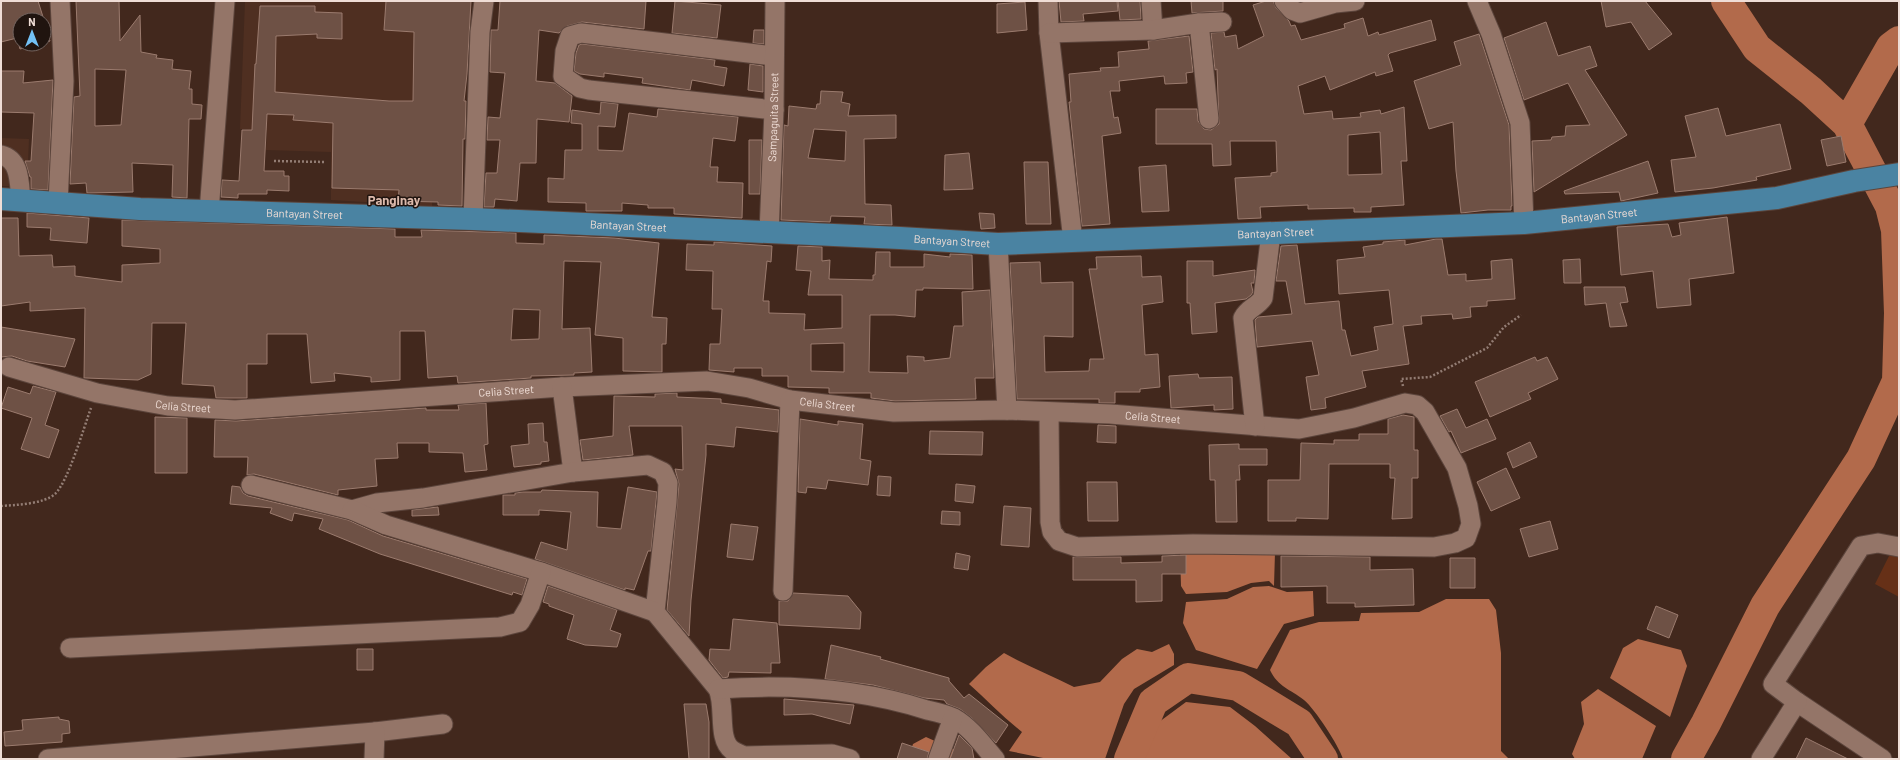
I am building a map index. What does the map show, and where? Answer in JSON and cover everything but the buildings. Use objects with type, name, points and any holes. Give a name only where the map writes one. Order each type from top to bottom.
[{"type":"main road","name":"Bantayan Street","points":[[11,199],[140,209],[473,219],[900,238],[998,244],[1524,223],[1777,198],[1854,181],[1893,175]]},
{"type":"street","points":[[58,202],[64,81],[60,1]]},
{"type":"street","points":[[209,212],[225,1]]},
{"type":"street","points":[[473,219],[480,32],[484,1]]},
{"type":"street","name":"Sampaguita Street","points":[[769,233],[774,110],[773,56],[775,1]]},
{"type":"street","points":[[1048,1],[1049,33],[1073,241]]},
{"type":"street","points":[[1151,1],[1153,30]]},
{"type":"street","points":[[1284,1],[1292,10],[1300,13],[1335,3],[1355,1]]},
{"type":"street","points":[[1477,1],[1491,34],[1520,123],[1524,223]]},
{"type":"street","points":[[1049,33],[1153,30],[1199,23],[1222,22]]},
{"type":"street","points":[[1199,23],[1209,118]]},
{"type":"street","points":[[773,56],[581,34],[570,36],[565,52],[563,76],[580,88],[589,90],[774,110]]},
{"type":"street","points":[[1,154],[9,158],[17,169],[11,199]]},
{"type":"street","points":[[1255,426],[1243,318],[1247,310],[1258,305],[1263,298],[1271,233]]},
{"type":"street","points":[[998,244],[1007,410]]},
{"type":"street","name":"Celia Street","points":[[9,366],[97,393],[168,406],[235,410],[562,387],[707,381],[749,388],[790,400],[894,412],[1007,410],[1110,414],[1298,429],[1354,418],[1405,402]]},
{"type":"street","points":[[562,387],[573,472]]},
{"type":"street","points":[[783,591],[790,400]]},
{"type":"street","points":[[1049,412],[1050,522],[1052,532],[1059,541],[1078,547],[1193,544],[1434,548],[1455,543],[1466,538],[1471,524],[1468,506],[1457,468],[1425,412],[1417,405],[1405,402]]},
{"type":"street","points":[[352,510],[377,503],[423,498],[573,472],[648,465],[663,472],[668,483],[654,612]]},
{"type":"street","points":[[251,485],[352,510],[386,525],[541,572],[654,612],[718,689],[722,701],[723,730],[726,743],[732,750],[744,756],[832,754],[850,759]]},
{"type":"street","points":[[1882,759],[1797,702],[1773,684],[1861,546],[1878,543],[1899,547]]},
{"type":"street","points":[[70,648],[500,627],[520,622],[530,605],[541,572]]},
{"type":"street","points":[[718,689],[759,687],[841,692],[905,703],[954,718],[975,736],[994,759]]},
{"type":"street","points":[[1761,759],[1797,702]]},
{"type":"street","points":[[938,759],[954,718]]},
{"type":"street","points":[[48,759],[178,754],[443,724]]},
{"type":"street","points":[[374,759],[375,732]]},
{"type":"path","points":[[274,161],[325,162]]},
{"type":"path","points":[[1405,402],[1402,379],[1430,377],[1487,348],[1504,327],[1521,315]]},
{"type":"path","points":[[1,506],[36,502],[55,495],[65,480],[97,393]]},
{"type":"shaded area","points":[[245,1],[442,1],[432,206],[331,200],[331,152],[266,150],[267,130],[240,129]]},
{"type":"shaded area","points":[[1,138],[29,139],[27,187],[1,186]]},
{"type":"shaded area","points":[[1899,536],[1899,597],[1875,584]]},
{"type":"shaded area","points":[[1180,552],[1275,552],[1274,586],[1269,581],[1251,583],[1227,592],[1186,594],[1181,586]]},
{"type":"shaded area","points":[[1269,586],[1287,592],[1313,591],[1314,616],[1284,624],[1257,669],[1196,650],[1183,623],[1186,602],[1227,599],[1253,587]]},
{"type":"shaded area","points":[[1446,599],[1489,599],[1496,610],[1501,653],[1501,751],[1509,759],[1343,759],[1332,737],[1314,711],[1304,700],[1281,684],[1273,676],[1270,670],[1290,630],[1319,622],[1359,621],[1361,613],[1419,612]]},
{"type":"shaded area","points":[[1638,639],[1681,650],[1687,666],[1670,717],[1610,678],[1623,648]]},
{"type":"shaded area","points":[[1169,644],[1174,654],[1174,665],[1134,689],[1124,704],[1105,759],[1048,759],[1009,751],[1022,732],[969,684],[986,667],[1004,653],[1074,687],[1100,682],[1122,659],[1137,649],[1152,652]]},
{"type":"shaded area","points":[[1598,689],[1656,726],[1642,759],[1575,759],[1572,754],[1584,724],[1581,702]]},
{"type":"shaded area","points":[[1186,702],[1230,707],[1255,726],[1292,759],[1142,759],[1159,722]]},
{"type":"shaded area","points":[[926,737],[975,759],[908,759],[913,744]]},
{"type":"waterway","points":[[1686,759],[1706,723],[1765,606],[1861,459],[1897,381],[1899,313],[1896,230],[1890,206],[1847,124],[1811,91],[1757,48],[1726,1]]},
{"type":"waterway","points":[[1847,124],[1891,47],[1899,41]]},
{"type":"waterway","points":[[1129,759],[1153,702],[1188,678],[1238,686],[1299,723],[1323,759]]},
{"type":"district","name":"Panginay","points":[[394,200]]}]
